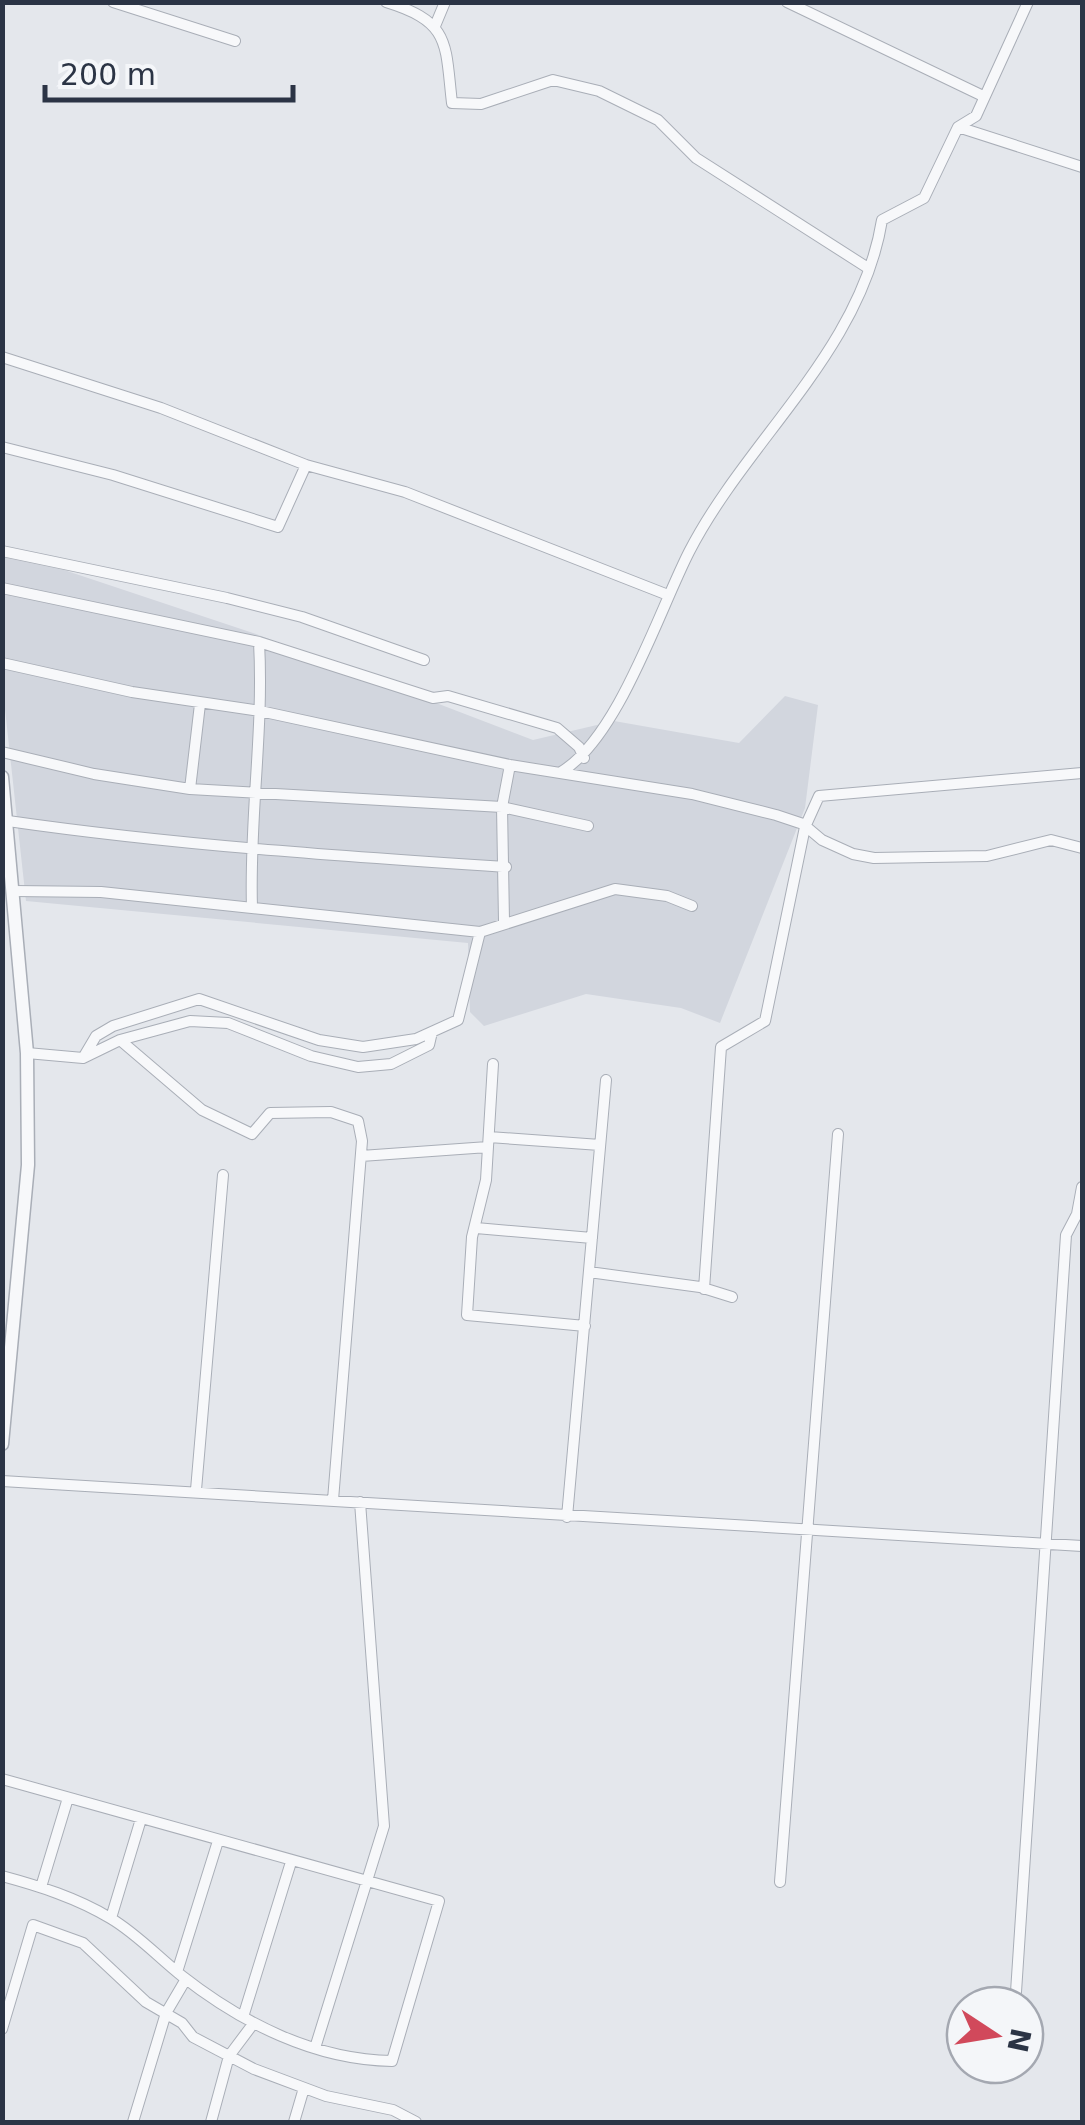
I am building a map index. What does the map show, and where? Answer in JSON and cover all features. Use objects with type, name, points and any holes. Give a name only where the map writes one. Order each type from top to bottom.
[{"type":"street","points":[[113,2],[234,41]]},
{"type":"street","points":[[435,26],[445,2]]},
{"type":"street","points":[[786,2],[983,96]]},
{"type":"street","points":[[560,772],[584,758],[607,722],[691,548],[828,354],[868,268],[882,220],[924,198],[958,127],[976,116],[1028,2]]},
{"type":"street","points":[[391,3],[427,17],[447,44],[452,103],[481,104],[553,80],[599,91],[658,120],[696,158],[868,268]]},
{"type":"street","points":[[958,127],[1082,167]]},
{"type":"street","points":[[2,356],[161,408],[306,465],[405,492],[668,595]]},
{"type":"street","points":[[2,447],[146,484],[278,527],[306,465]]},
{"type":"street","points":[[2,551],[226,598],[302,618],[424,660]]},
{"type":"street","points":[[2,588],[259,642],[433,698],[448,696],[557,728],[579,747],[584,758]]},
{"type":"street","points":[[252,907],[250,847],[260,710],[259,642]]},
{"type":"street","points":[[2,663],[200,704],[260,710],[510,765],[692,794],[776,814],[853,854],[874,858],[987,856],[1051,840],[1082,848]]},
{"type":"street","points":[[190,789],[200,704]]},
{"type":"street","points":[[2,752],[94,774],[190,789],[502,807],[588,826]]},
{"type":"street","points":[[504,921],[502,807],[510,765]]},
{"type":"street","points":[[704,1289],[721,1047],[765,1021],[805,827],[820,796],[1082,773]]},
{"type":"street","points":[[2,1444],[28,1165],[28,1053],[9,907],[14,891],[3,780]]},
{"type":"street","points":[[8,821],[162,843],[250,847],[349,860],[506,868]]},
{"type":"street","points":[[14,891],[101,892],[480,932],[504,921],[615,888],[667,896],[692,906]]},
{"type":"street","points":[[83,1058],[96,1036],[114,1026],[199,998],[319,1040],[364,1047],[432,1032],[458,1020],[480,932]]},
{"type":"street","points":[[28,1053],[83,1058],[120,1040],[190,1021],[228,1023],[311,1056],[358,1066],[391,1064],[429,1045],[432,1032]]},
{"type":"street","points":[[120,1040],[202,1110],[252,1134],[270,1113],[331,1112],[358,1121],[360,1156],[333,1500]]},
{"type":"street","points":[[493,1064],[470,1318],[585,1326]]},
{"type":"street","points":[[567,1517],[606,1080]]},
{"type":"street","points":[[780,1882],[838,1134]]},
{"type":"street","points":[[360,1156],[488,1142],[600,1145]]},
{"type":"street","points":[[196,1490],[223,1175]]},
{"type":"street","points":[[1016,1985],[1066,1235],[1077,1214],[1082,1187]]},
{"type":"street","points":[[476,1228],[592,1238]]},
{"type":"street","points":[[588,1272],[704,1289],[732,1297]]},
{"type":"street","points":[[2,1481],[1082,1546]]},
{"type":"street","points":[[315,2048],[384,1826],[360,1502]]},
{"type":"street","points":[[2,1779],[439,1901],[392,2061],[348,2060],[248,2021],[182,1976],[111,1918],[41,1887],[2,1876]]},
{"type":"street","points":[[41,1887],[68,1798]]},
{"type":"street","points":[[111,1918],[141,1819]]},
{"type":"street","points":[[134,2122],[166,2014],[182,1976],[218,1841]]},
{"type":"street","points":[[211,2122],[229,2056],[248,2021],[291,1862]]},
{"type":"street","points":[[2,2029],[34,1925],[83,1943],[146,2002],[182,2023],[192,2037],[304,2088],[416,2122]]},
{"type":"street","points":[[294,2122],[304,2088]]},
{"type":"street","points":[[375,2122],[379,2108]]},
{"type":"shaded area","points":[[2,557],[64,570],[256,634],[533,740],[614,721],[739,743],[785,696],[818,705],[805,808],[720,1023],[681,1008],[586,994],[484,1026],[470,1012],[468,943],[26,901],[3,691]]}]
